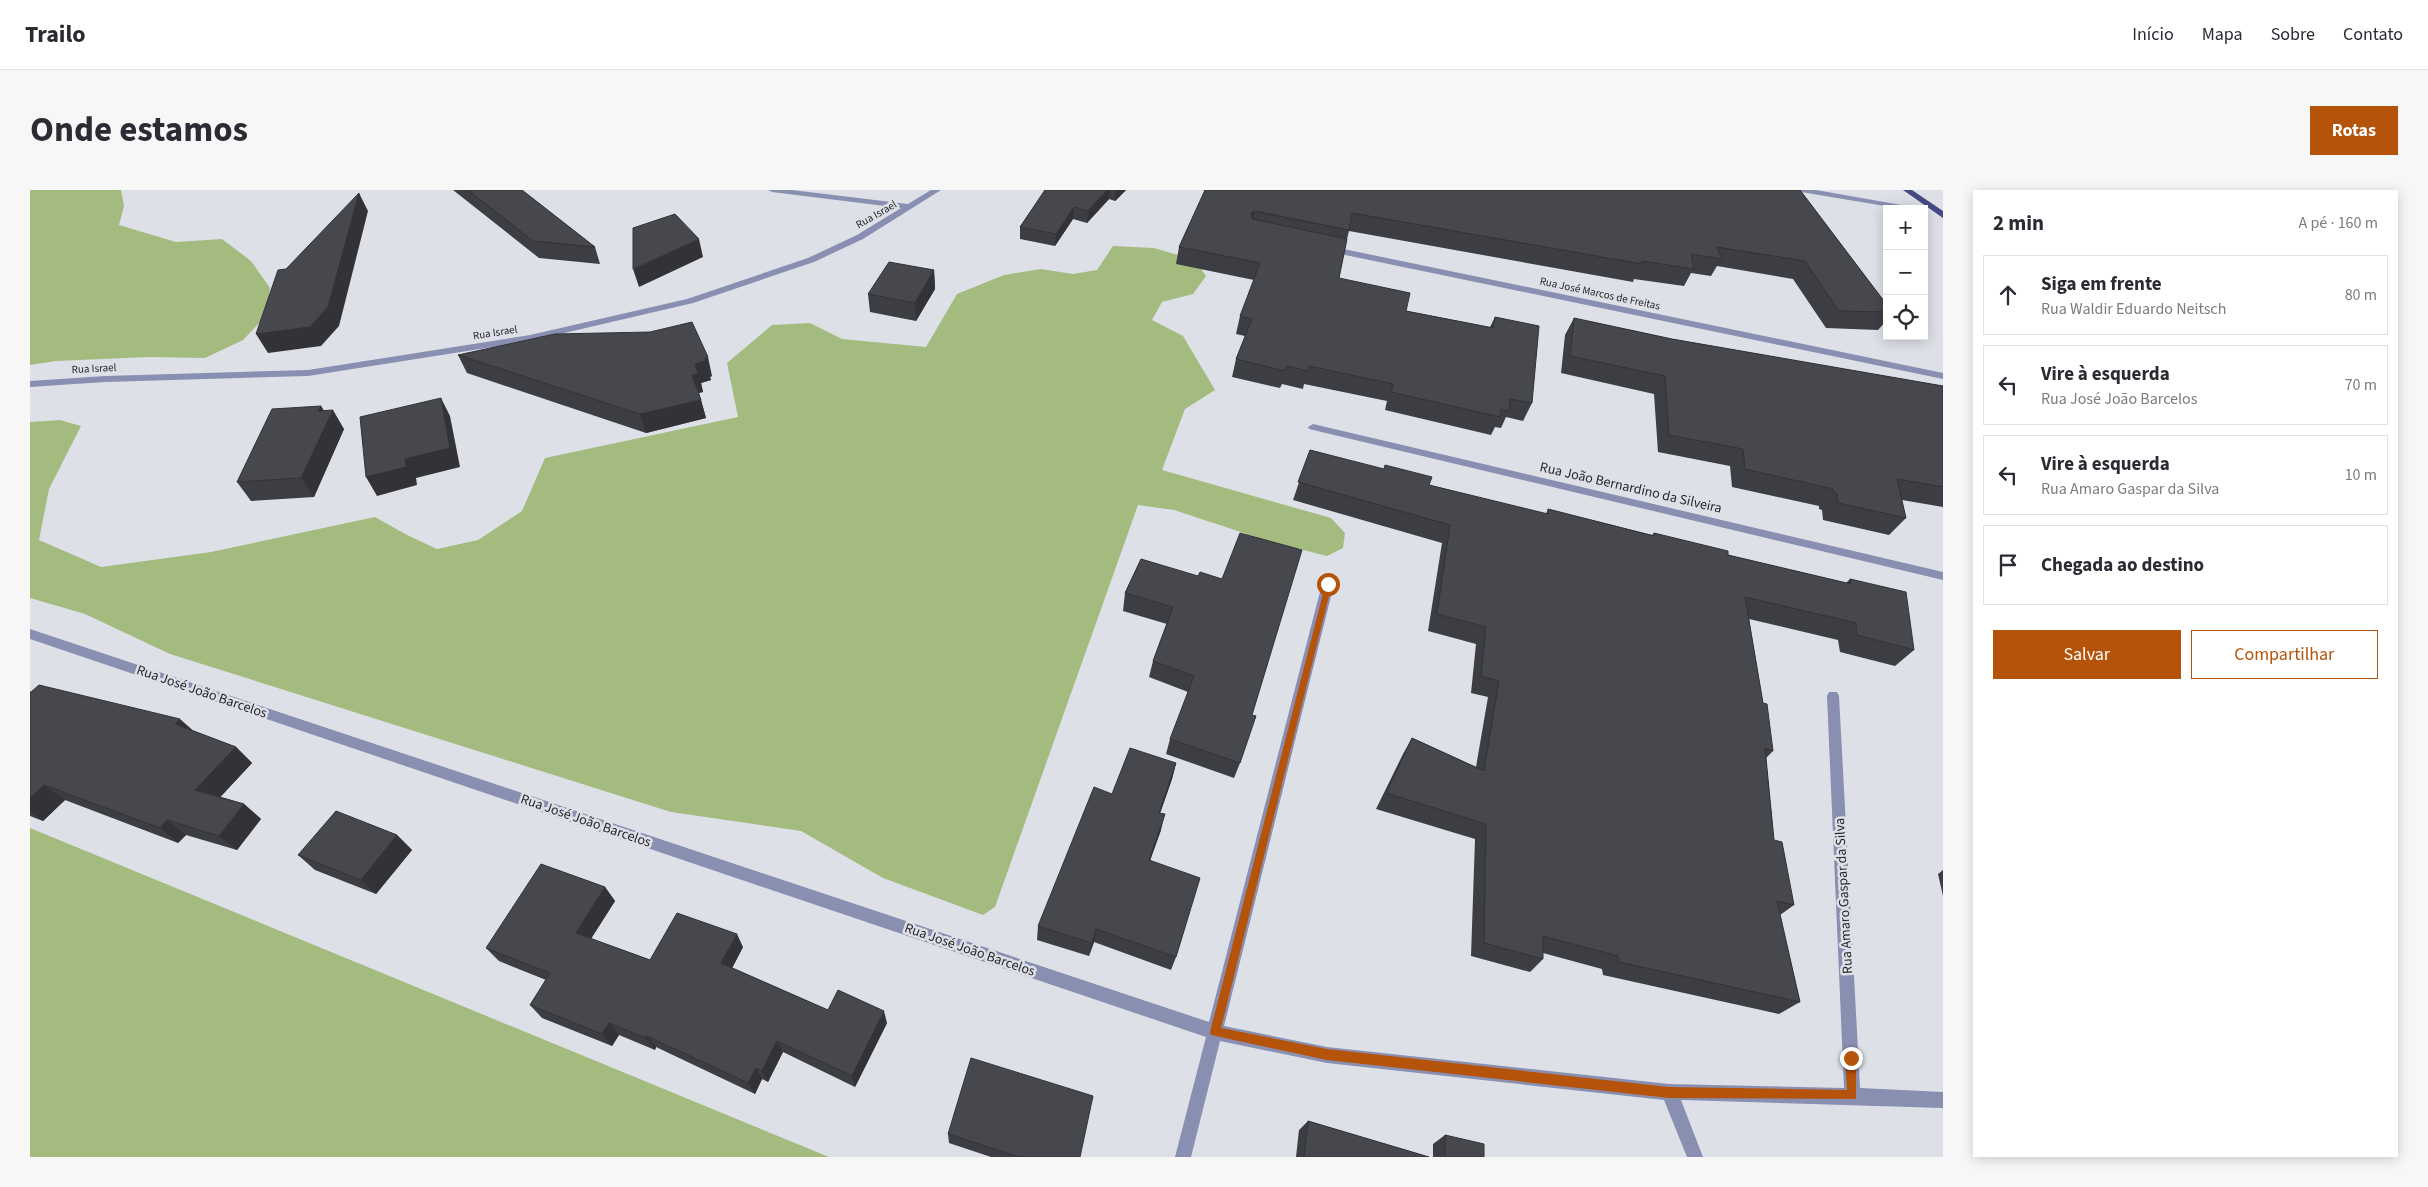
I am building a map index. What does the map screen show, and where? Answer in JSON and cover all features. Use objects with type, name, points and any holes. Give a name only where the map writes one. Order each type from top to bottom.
[{"type":"main road","points":[[1907,190],[1940,213]]},
{"type":"street","points":[[772,190],[911,207]]},
{"type":"street","name":"Rua Israel","points":[[30,384],[106,379],[308,373],[530,338],[690,301],[811,260],[860,237],[937,190]]},
{"type":"street","points":[[1801,190],[1895,205]]},
{"type":"street","name":"Rua José Marcos de Freitas","points":[[1320,247],[1943,376]]},
{"type":"street","name":"Rua João Bernardino da Silveira","points":[[1313,428],[1943,576]]},
{"type":"street","points":[[1183,1157],[1328,584]]},
{"type":"street","name":"Rua José João Barcelos","points":[[30,634],[1215,1032],[1327,1055],[1669,1092],[1943,1100]]},
{"type":"street","name":"Rua Amaro Gaspar da Silva","points":[[1833,696],[1852,1096]]},
{"type":"street","points":[[1669,1092],[1695,1157]]},
{"type":"green space","points":[[30,190],[121,190],[124,206],[119,225],[176,242],[222,239],[251,261],[270,288],[266,316],[243,340],[205,358],[150,357],[56,361],[30,365]]},
{"type":"green space","points":[[1113,246],[1154,248],[1195,260],[1206,276],[1193,294],[1162,302],[1152,320],[1183,336],[1215,390],[1185,409],[1162,470],[1331,518],[1345,533],[1343,548],[1327,556],[1268,541],[1174,510],[1138,505],[995,907],[983,915],[883,878],[801,831],[671,812],[170,654],[85,614],[30,598],[30,422],[60,420],[81,426],[49,489],[39,540],[101,567],[211,552],[375,517],[437,549],[478,540],[522,511],[545,458],[738,417],[727,363],[772,325],[810,323],[842,339],[926,347],[957,294],[1004,275],[1041,269],[1073,274],[1097,270]]},
{"type":"green space","points":[[30,828],[829,1157],[30,1157]]},
{"type":"building","points":[[468,190],[522,190],[595,247],[533,241]]},
{"type":"building","points":[[1045,190],[1107,190],[1088,211],[1074,207],[1056,234],[1020,227]]},
{"type":"building","points":[[1205,190],[1800,190],[1883,300],[1883,312],[1839,311],[1805,261],[1717,247],[1722,259],[1691,254],[1694,269],[1642,261],[1642,264],[1352,213],[1349,230],[1255,211],[1251,213],[1252,219],[1347,239],[1339,278],[1410,293],[1406,311],[1493,328],[1495,317],[1539,326],[1532,403],[1510,399],[1509,411],[1501,409],[1500,417],[1391,392],[1393,384],[1309,366],[1308,371],[1287,366],[1285,371],[1236,359],[1252,319],[1240,316],[1260,263],[1179,247]]},
{"type":"building","points":[[359,193],[328,307],[310,327],[256,334],[278,270],[286,269]]},
{"type":"building","points":[[675,214],[699,239],[633,269],[633,228]]},
{"type":"building","points":[[889,262],[934,270],[915,303],[868,294]]},
{"type":"building","points":[[1574,318],[1672,339],[1943,386],[1943,487],[1897,479],[1906,518],[1838,503],[1837,493],[1833,489],[1745,469],[1743,449],[1669,435],[1665,376],[1570,356]]},
{"type":"building","points":[[692,322],[708,357],[705,358],[706,361],[695,364],[698,374],[692,375],[701,400],[640,414],[458,355],[555,334],[650,332]]},
{"type":"building","points":[[441,398],[450,448],[405,459],[406,467],[366,477],[360,417]]},
{"type":"building","points":[[321,406],[318,411],[333,410],[301,478],[237,482],[272,409]]},
{"type":"building","points":[[1310,450],[1384,469],[1385,465],[1432,477],[1429,485],[1548,514],[1548,509],[1654,536],[1654,533],[1728,551],[1728,555],[1851,584],[1850,579],[1906,592],[1914,650],[1857,635],[1856,623],[1745,597],[1763,703],[1767,704],[1773,751],[1765,748],[1774,840],[1782,842],[1794,905],[1777,901],[1800,1002],[1619,962],[1618,956],[1543,936],[1543,959],[1484,943],[1486,824],[1386,793],[1412,738],[1484,771],[1499,681],[1481,676],[1486,627],[1437,614],[1450,525],[1298,482]]},
{"type":"building","points":[[1240,533],[1302,550],[1252,715],[1256,716],[1240,763],[1170,739],[1194,676],[1153,661],[1173,607],[1125,593],[1141,559],[1198,576],[1200,572],[1222,579]]},
{"type":"building","points":[[39,685],[180,719],[175,724],[236,747],[195,790],[244,804],[219,836],[167,820],[160,828],[44,785],[30,798],[30,692]]},
{"type":"building","points":[[1130,748],[1176,763],[1159,813],[1165,814],[1149,860],[1200,878],[1176,957],[1096,929],[1092,943],[1038,926],[1094,787],[1112,794]]},
{"type":"building","points":[[336,811],[397,835],[361,880],[298,855]]},
{"type":"building","points":[[541,864],[605,887],[576,933],[650,960],[677,913],[737,934],[721,963],[828,1010],[838,990],[884,1011],[852,1076],[777,1041],[762,1071],[756,1068],[748,1083],[647,1036],[646,1038],[609,1023],[602,1034],[530,1005],[550,973],[486,948]]},
{"type":"building","points":[[971,1058],[1093,1096],[1080,1157],[1019,1157],[948,1134]]},
{"type":"building","points":[[1308,1121],[1429,1157],[1304,1157]]},
{"type":"building","points":[[1445,1135],[1484,1144],[1484,1157],[1445,1157]]},
{"type":"route","points":[[1328,584],[1215,1032],[1327,1055],[1669,1092],[1852,1096],[1851,1058]]}]
